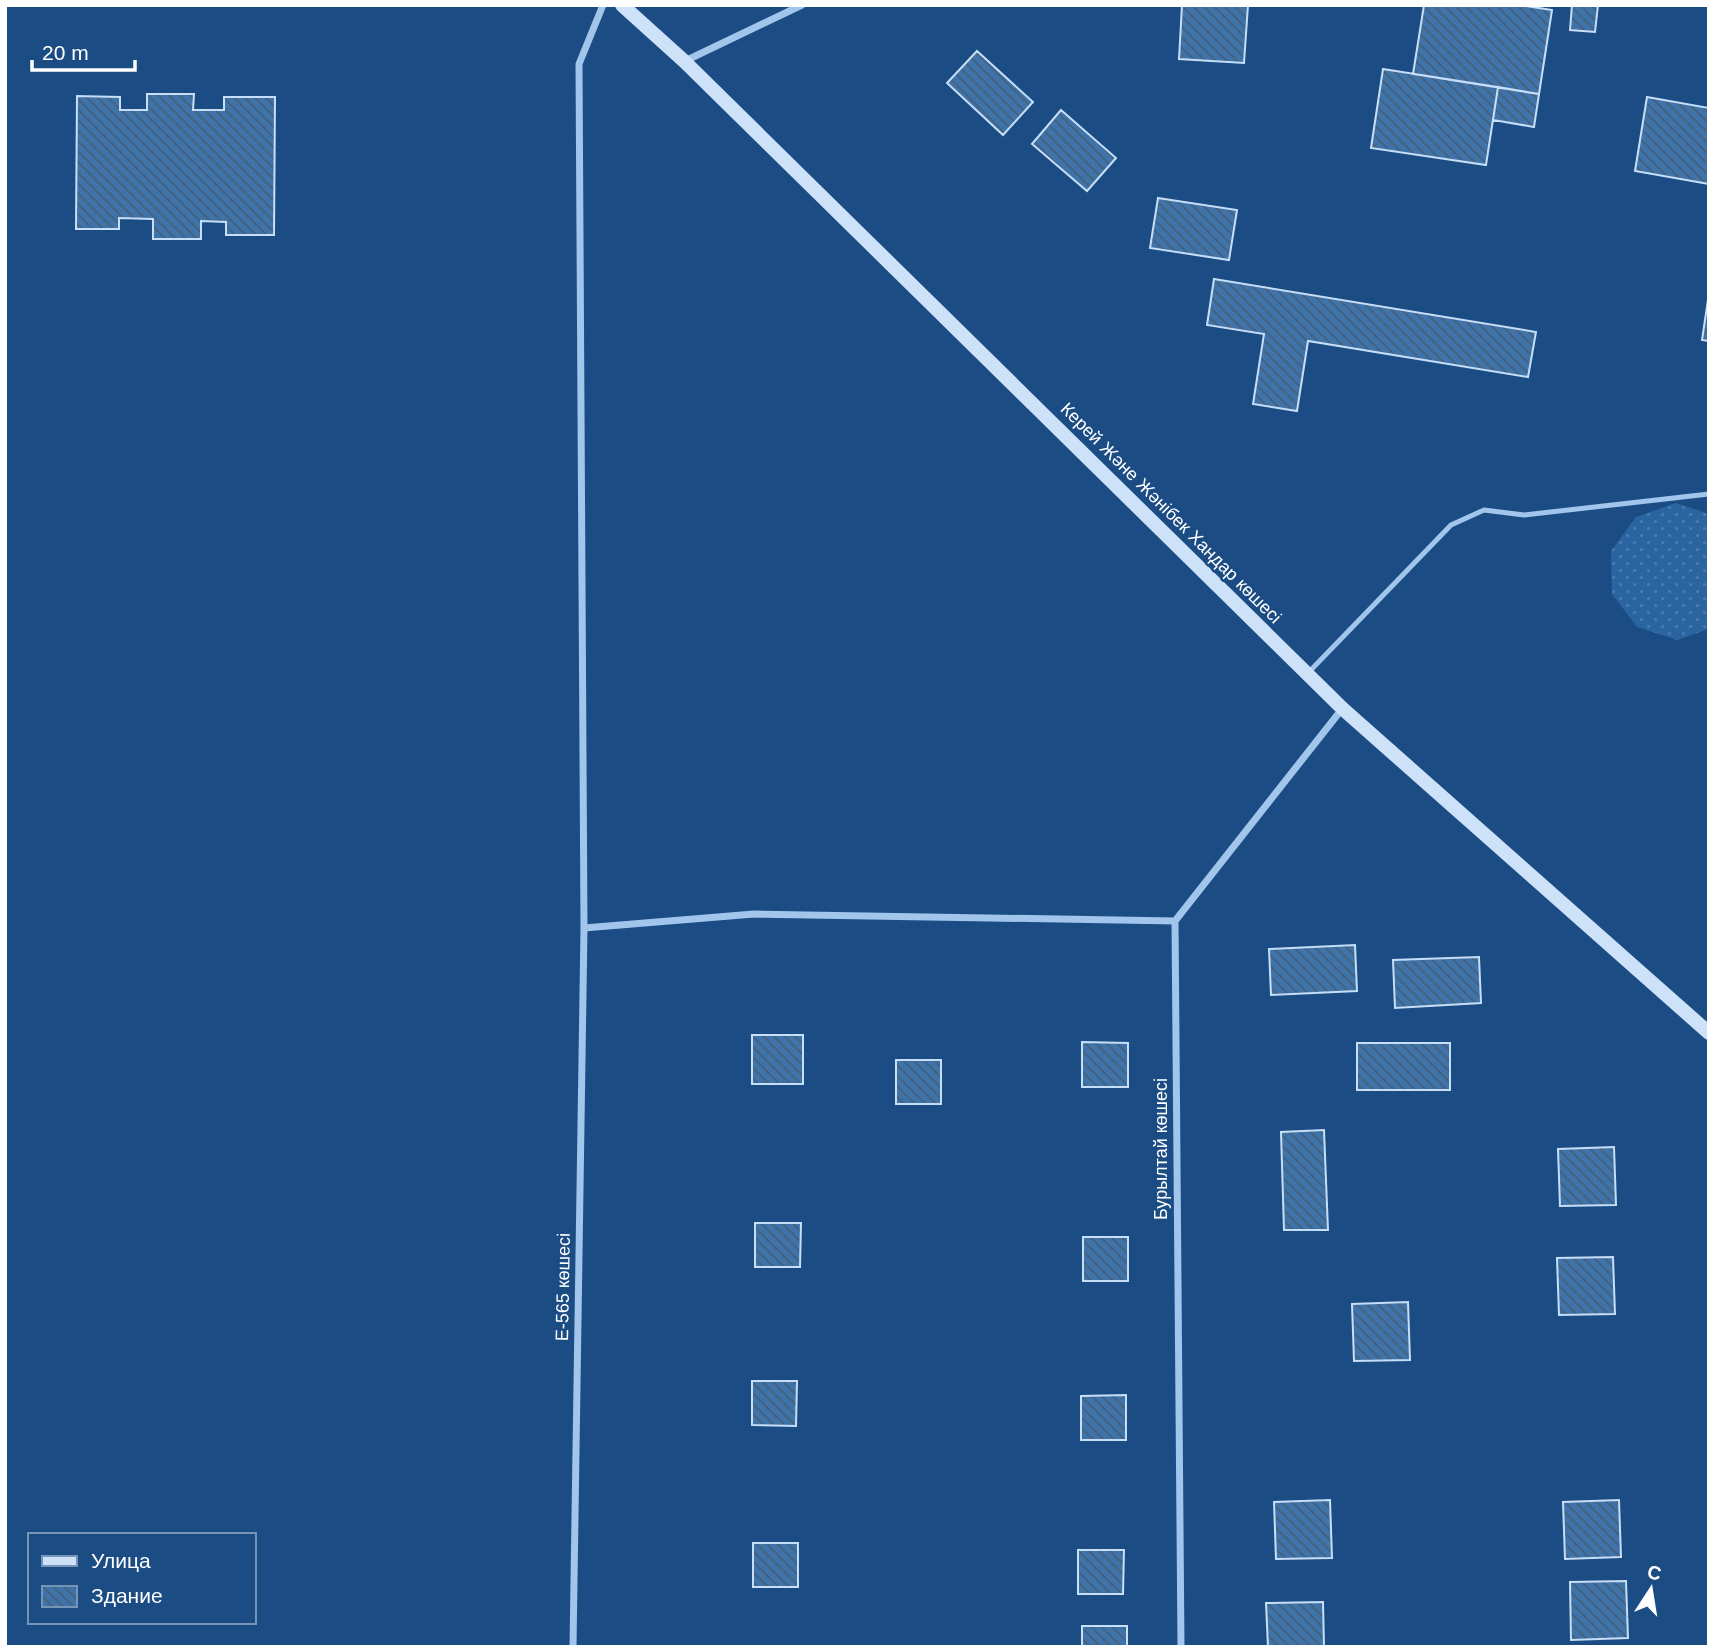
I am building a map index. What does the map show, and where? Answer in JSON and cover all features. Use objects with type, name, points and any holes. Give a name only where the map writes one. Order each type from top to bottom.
[{"type":"street","name":"Е-565 көшесі","points":[[573,1647],[584,928],[579,64],[603,5]]},
{"type":"street","name":"Керей Және Жәнібек Хандар көшесі","points":[[622,5],[684,61],[1343,709],[1709,1033]]},
{"type":"street","points":[[684,61],[802,5]]},
{"type":"street","points":[[584,928],[754,914],[1175,920],[1343,709]]},
{"type":"street","name":"Бурылтай көшесі","points":[[1175,920],[1181,1647]]},
{"type":"lane","points":[[1307,674],[1451,525],[1484,510],[1524,515],[1709,494]]},
{"type":"shaded area","points":[[1676,503],[1709,514],[1709,629],[1677,640],[1637,627],[1612,594],[1611,551],[1636,517]]},
{"type":"building","points":[[1182,5],[1248,5],[1244,63],[1179,59]]},
{"type":"building","points":[[1424,5],[1520,5],[1552,10],[1539,94],[1413,74]]},
{"type":"building","points":[[1572,5],[1598,5],[1595,32],[1570,30]]},
{"type":"building","points":[[977,51],[1033,102],[1003,135],[947,83]]},
{"type":"building","points":[[1383,69],[1498,87],[1486,165],[1371,148]]},
{"type":"building","points":[[1498,87],[1539,94],[1534,127],[1493,120]]},
{"type":"building","points":[[147,94],[194,94],[193,110],[224,110],[224,97],[275,97],[274,235],[226,235],[226,222],[201,221],[201,239],[153,239],[153,219],[119,218],[119,229],[76,229],[77,96],[120,97],[120,110],[147,110]]},
{"type":"building","points":[[1647,97],[1709,108],[1709,184],[1635,171]]},
{"type":"building","points":[[1061,110],[1116,158],[1087,191],[1032,144]]},
{"type":"building","points":[[1158,198],[1237,210],[1229,260],[1150,248]]},
{"type":"building","points":[[1214,279],[1536,332],[1528,377],[1308,341],[1297,411],[1253,404],[1264,334],[1207,325]]},
{"type":"building","points":[[1709,293],[1709,341],[1702,340]]},
{"type":"building","points":[[1355,945],[1357,991],[1271,995],[1269,949]]},
{"type":"building","points":[[1479,957],[1481,1003],[1395,1008],[1393,960]]},
{"type":"building","points":[[752,1035],[803,1035],[803,1084],[752,1084]]},
{"type":"building","points":[[1082,1042],[1128,1043],[1128,1087],[1082,1087]]},
{"type":"building","points":[[1357,1043],[1450,1043],[1450,1090],[1357,1090]]},
{"type":"building","points":[[896,1060],[941,1060],[941,1104],[896,1104]]},
{"type":"building","points":[[1324,1130],[1328,1230],[1284,1230],[1281,1132]]},
{"type":"building","points":[[1614,1147],[1616,1205],[1560,1206],[1558,1149]]},
{"type":"building","points":[[755,1223],[801,1223],[800,1267],[755,1267]]},
{"type":"building","points":[[1083,1237],[1128,1237],[1128,1281],[1083,1281]]},
{"type":"building","points":[[1613,1257],[1615,1314],[1559,1315],[1557,1258]]},
{"type":"building","points":[[1408,1302],[1410,1360],[1354,1361],[1352,1304]]},
{"type":"building","points":[[752,1381],[797,1381],[796,1426],[752,1425]]},
{"type":"building","points":[[1126,1395],[1126,1440],[1081,1440],[1081,1396]]},
{"type":"building","points":[[1330,1500],[1332,1558],[1276,1559],[1274,1502]]},
{"type":"building","points":[[1619,1500],[1621,1557],[1565,1559],[1563,1502]]},
{"type":"building","points":[[753,1543],[798,1543],[798,1587],[753,1587]]},
{"type":"building","points":[[1078,1550],[1124,1550],[1123,1594],[1078,1594]]},
{"type":"building","points":[[1626,1581],[1628,1638],[1571,1640],[1570,1582]]},
{"type":"building","points":[[1323,1602],[1324,1647],[1268,1647],[1266,1603]]},
{"type":"building","points":[[1082,1626],[1127,1626],[1127,1647],[1082,1647]]}]
